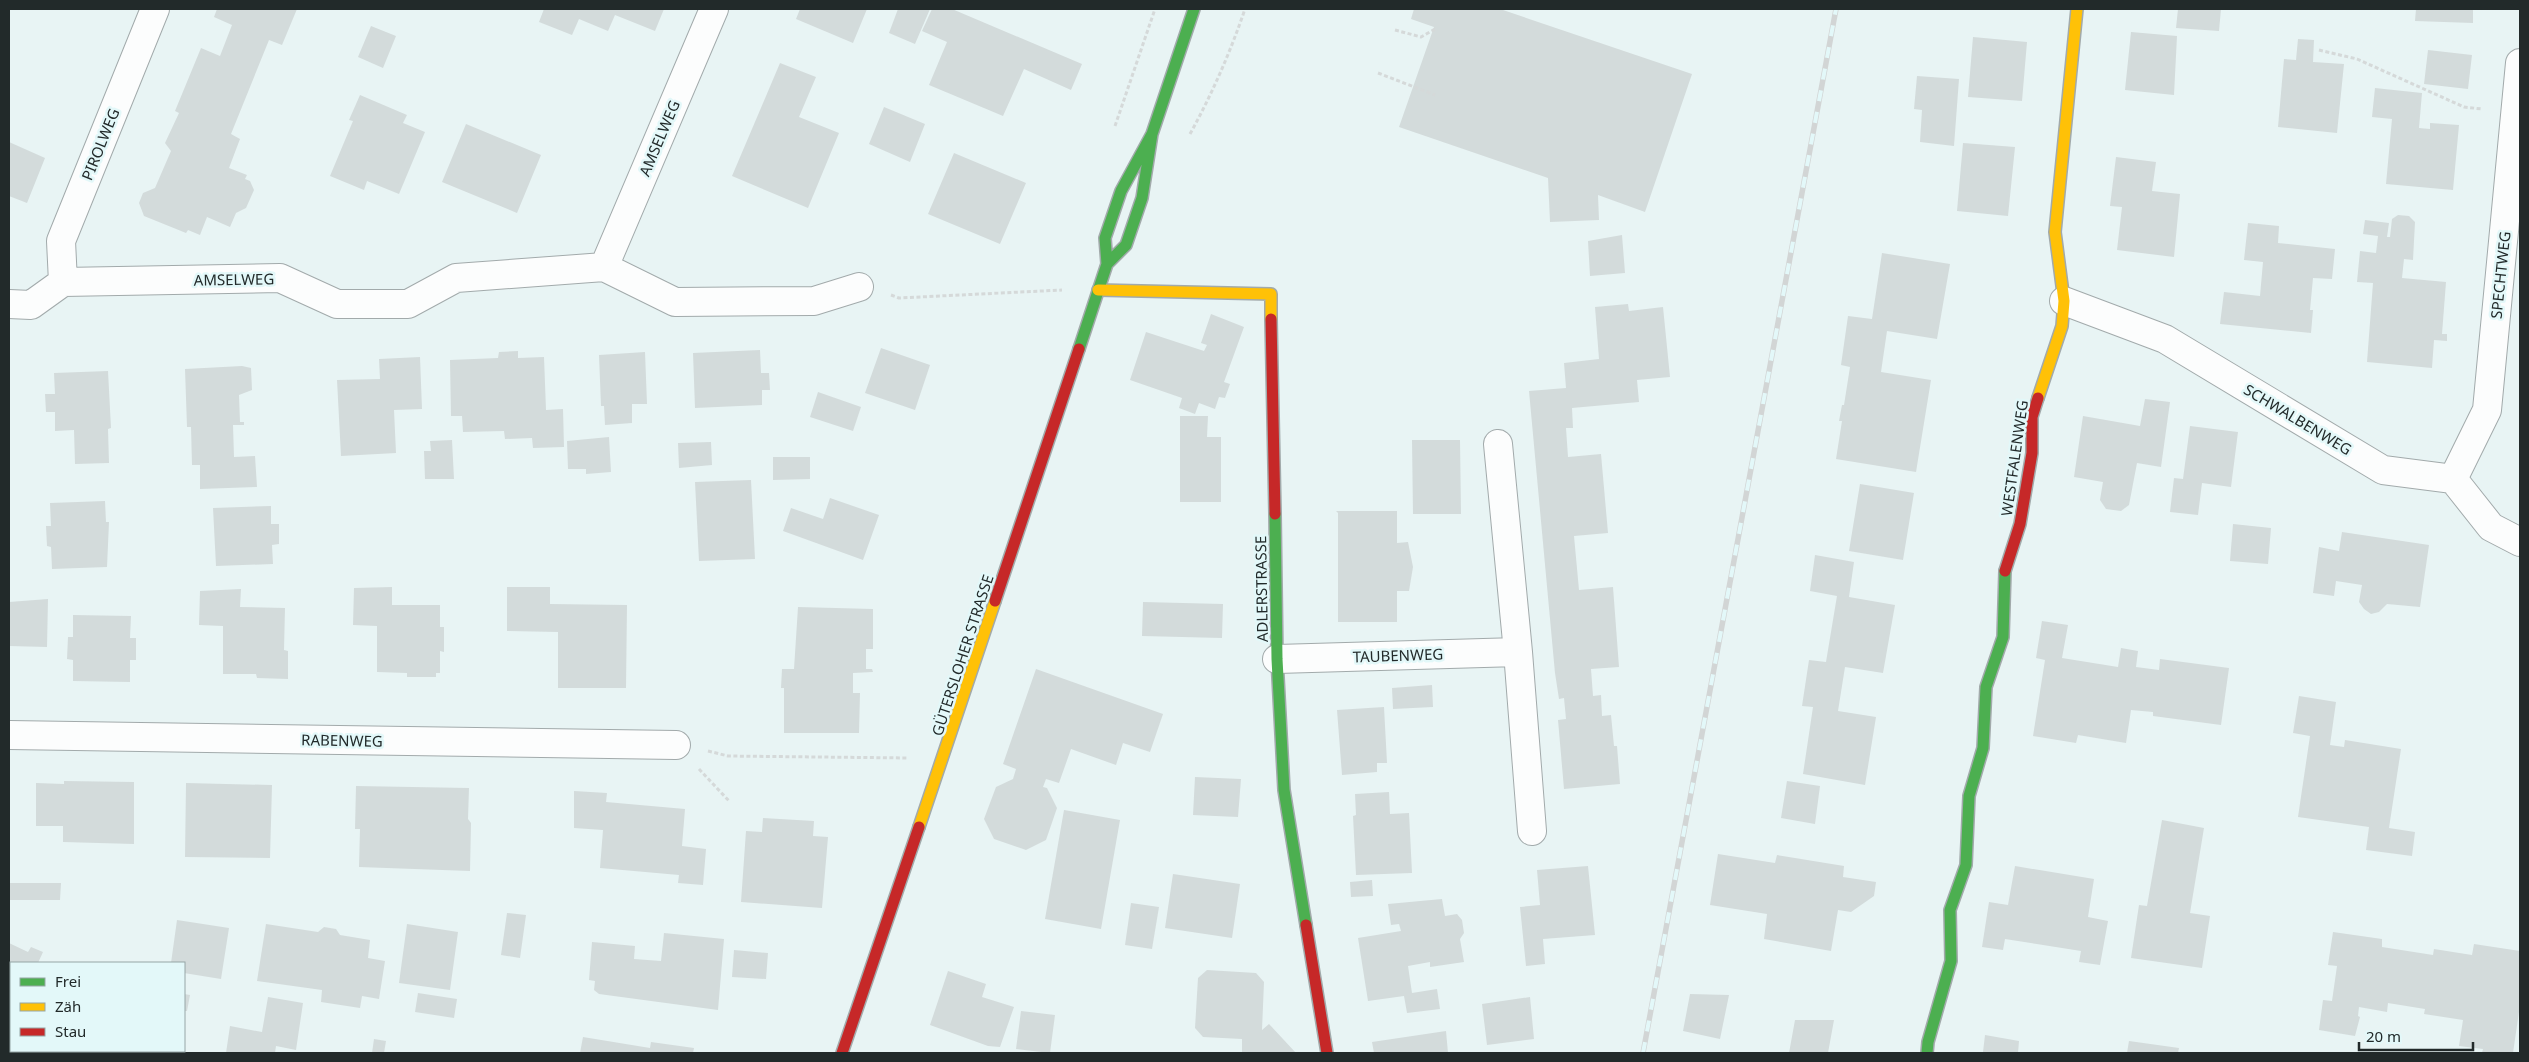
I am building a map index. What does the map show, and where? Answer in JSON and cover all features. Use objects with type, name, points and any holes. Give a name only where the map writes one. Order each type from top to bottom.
[{"type":"street","name":"PIROLWEG","points":[[63,282],[61,241],[155,9]]},
{"type":"street","name":"AMSELWEG","points":[[63,282],[280,278],[337,304],[408,304],[456,278],[604,267],[714,9]]},
{"type":"street","name":"GÜTERSLOHER STRASSE","points":[[842,1053],[944,758],[1107,264],[1105,238],[1122,191],[1152,134],[1194,9]]},
{"type":"street","name":"WESTFALENWEG","points":[[1928,1053],[1928,1042],[1951,961],[1950,910],[1966,865],[1968,796],[1983,748],[1986,687],[2002,637],[2005,570],[2020,524],[2032,453],[2032,417],[2062,326],[2064,301],[2055,232],[2077,9]]},
{"type":"street","name":"SPECHTWEG","points":[[2453,479],[2486,410],[2520,63]]},
{"type":"street","name":"GÜTERSLOHER STRASSE","points":[[1107,264],[1126,245],[1142,198],[1152,134]]},
{"type":"street","points":[[604,267],[675,302],[814,301],[859,287]]},
{"type":"street","points":[[9,304],[31,305],[63,282]]},
{"type":"street","name":"ADLERSTRASSE","points":[[1098,290],[1271,294],[1278,659],[1284,790],[1327,1053]]},
{"type":"street","name":"SCHWALBENWEG","points":[[2064,301],[2165,339],[2383,470],[2453,479]]},
{"type":"street","points":[[1498,444],[1518,652],[1532,831]]},
{"type":"street","points":[[2453,479],[2492,527],[2520,542]]},
{"type":"street","name":"TAUBENWEG","points":[[1278,659],[1518,652]]},
{"type":"street","name":"RABENWEG","points":[[9,735],[676,745]]},
{"type":"path","points":[[1112,135],[1155,9]]},
{"type":"path","points":[[1189,136],[1211,94],[1235,40],[1245,9]]},
{"type":"path","points":[[1395,30],[1421,37],[1437,28]]},
{"type":"path","points":[[2319,50],[2357,58],[2464,107],[2516,114]]},
{"type":"path","points":[[1378,73],[1435,95]]},
{"type":"path","points":[[859,287],[899,298],[1068,290]]},
{"type":"path","points":[[676,745],[728,756],[912,758]]},
{"type":"path","points":[[676,745],[730,802]]},
{"type":"building","points":[[217,9],[297,9],[282,45],[269,40],[231,134],[240,139],[229,168],[247,175],[245,179],[250,181],[254,190],[246,208],[236,213],[230,227],[207,217],[200,235],[188,230],[186,233],[144,216],[139,203],[143,193],[155,188],[171,151],[165,143],[179,113],[175,111],[201,48],[220,56],[232,25],[214,17]]},
{"type":"building","points":[[544,9],[664,9],[655,31],[615,15],[608,31],[579,19],[572,35],[539,22]]},
{"type":"building","points":[[800,9],[867,9],[853,43],[796,19]]},
{"type":"building","points":[[898,9],[930,9],[915,44],[889,33]]},
{"type":"building","points":[[932,9],[952,9],[1082,64],[1071,90],[1024,69],[1003,116],[929,85],[947,42],[922,31]]},
{"type":"building","points":[[1414,9],[1500,9],[1692,74],[1645,212],[1598,195],[1599,220],[1550,222],[1548,178],[1399,127],[1434,27],[1411,19]]},
{"type":"building","points":[[2178,9],[2221,9],[2219,31],[2176,28]]},
{"type":"building","points":[[2416,9],[2473,9],[2473,23],[2415,21]]},
{"type":"building","points":[[371,26],[396,36],[383,68],[358,57]]},
{"type":"building","points":[[2131,32],[2177,36],[2174,95],[2125,90]]},
{"type":"building","points":[[1973,37],[2027,42],[2022,101],[1968,97]]},
{"type":"building","points":[[2298,39],[2314,40],[2313,62],[2344,64],[2337,133],[2278,127],[2284,59],[2296,60]]},
{"type":"building","points":[[2428,50],[2472,55],[2468,89],[2424,84]]},
{"type":"building","points":[[780,63],[816,77],[799,117],[839,133],[808,208],[732,176]]},
{"type":"building","points":[[1917,76],[1959,79],[1954,146],[1920,142],[1922,110],[1914,109]]},
{"type":"building","points":[[2375,88],[2422,93],[2419,128],[2430,129],[2430,123],[2459,125],[2453,190],[2386,184],[2392,119],[2372,117]]},
{"type":"building","points":[[360,95],[407,115],[403,123],[425,132],[399,194],[367,181],[364,190],[330,176],[353,121],[349,120]]},
{"type":"building","points":[[884,107],[925,124],[910,162],[869,144]]},
{"type":"building","points":[[466,124],[541,155],[517,213],[442,182]]},
{"type":"building","points":[[9,142],[45,158],[27,203],[9,196]]},
{"type":"building","points":[[1963,143],[2015,147],[2008,216],[1957,211]]},
{"type":"building","points":[[954,153],[1026,183],[1000,244],[928,214]]},
{"type":"building","points":[[2116,157],[2156,162],[2152,191],[2180,194],[2174,257],[2117,250],[2122,207],[2110,206]]},
{"type":"building","points":[[2398,215],[2409,216],[2415,222],[2413,260],[2404,259],[2402,278],[2446,282],[2442,334],[2447,334],[2447,341],[2434,340],[2432,368],[2367,362],[2373,283],[2357,282],[2360,251],[2376,253],[2378,236],[2363,234],[2365,220],[2389,223],[2387,237],[2390,237],[2392,219]]},
{"type":"building","points":[[2248,223],[2279,226],[2278,243],[2335,249],[2332,279],[2313,278],[2310,310],[2313,310],[2311,333],[2220,324],[2224,292],[2260,296],[2263,262],[2244,260]]},
{"type":"building","points":[[1622,235],[1625,273],[1590,276],[1588,241]]},
{"type":"building","points":[[1882,253],[1950,264],[1937,339],[1887,331],[1881,372],[1931,380],[1916,472],[1836,459],[1842,421],[1839,421],[1842,405],[1844,405],[1850,367],[1841,365],[1848,316],[1872,319]]},
{"type":"building","points":[[1628,304],[1629,311],[1663,307],[1670,377],[1637,380],[1639,402],[1572,408],[1573,428],[1566,428],[1568,457],[1601,454],[1608,533],[1574,536],[1579,590],[1613,587],[1619,667],[1591,669],[1593,696],[1601,695],[1602,716],[1611,715],[1614,746],[1617,746],[1620,784],[1564,789],[1558,720],[1566,719],[1564,698],[1559,699],[1555,673],[1529,391],[1566,388],[1564,363],[1599,359],[1595,307]]},
{"type":"building","points":[[1211,314],[1244,327],[1224,382],[1230,384],[1225,398],[1219,397],[1215,409],[1199,403],[1195,414],[1179,408],[1182,398],[1130,380],[1146,332],[1204,351],[1207,345],[1201,343]]},
{"type":"building","points":[[881,348],[930,365],[915,410],[865,393]]},
{"type":"building","points":[[760,350],[761,373],[769,373],[770,390],[762,390],[762,405],[695,408],[693,353]]},
{"type":"building","points":[[518,351],[518,358],[544,357],[546,410],[563,409],[564,447],[533,448],[532,438],[505,439],[504,431],[463,432],[462,416],[451,416],[450,360],[498,358],[499,352]]},
{"type":"building","points":[[645,352],[647,404],[632,404],[632,423],[605,425],[604,406],[601,406],[599,355]]},
{"type":"building","points":[[420,357],[422,409],[394,410],[396,453],[341,456],[337,380],[380,379],[379,359]]},
{"type":"building","points":[[242,366],[251,368],[252,390],[239,395],[240,422],[244,422],[244,425],[233,425],[234,457],[255,456],[257,487],[200,489],[200,465],[192,465],[191,427],[187,427],[185,369]]},
{"type":"building","points":[[108,371],[111,428],[108,429],[109,463],[75,464],[74,430],[55,431],[55,412],[46,412],[45,394],[55,394],[54,373]]},
{"type":"building","points":[[818,392],[861,407],[853,431],[810,417]]},
{"type":"building","points":[[2145,399],[2170,402],[2161,467],[2137,463],[2129,505],[2121,511],[2106,509],[2100,500],[2103,482],[2074,477],[2083,416],[2140,426]]},
{"type":"building","points":[[1180,416],[1208,416],[1207,437],[1221,437],[1221,502],[1180,502]]},
{"type":"building","points":[[2190,426],[2238,432],[2231,487],[2202,483],[2198,515],[2170,512],[2174,478],[2183,479]]},
{"type":"building","points":[[609,437],[611,472],[586,474],[586,469],[568,469],[567,441]]},
{"type":"building","points":[[452,440],[454,479],[425,479],[424,451],[431,451],[430,441]]},
{"type":"building","points":[[1412,440],[1460,440],[1461,514],[1413,514]]},
{"type":"building","points":[[711,442],[712,465],[679,468],[678,443]]},
{"type":"building","points":[[773,457],[810,457],[810,479],[773,480]]},
{"type":"building","points":[[751,480],[755,559],[699,561],[695,482]]},
{"type":"building","points":[[1860,484],[1914,493],[1903,560],[1849,551]]},
{"type":"building","points":[[830,498],[879,515],[863,560],[783,531],[791,508],[823,519]]},
{"type":"building","points":[[105,501],[106,522],[109,522],[107,567],[52,569],[51,547],[47,546],[46,526],[51,526],[50,503]]},
{"type":"building","points":[[271,506],[271,524],[279,524],[279,544],[272,545],[273,564],[216,566],[213,508]]},
{"type":"building","points":[[1336,511],[1397,511],[1397,543],[1408,542],[1413,567],[1409,591],[1397,591],[1397,622],[1338,622],[1338,513]]},
{"type":"building","points":[[2233,524],[2271,528],[2268,564],[2230,561]]},
{"type":"building","points":[[2342,532],[2429,545],[2420,607],[2387,604],[2379,612],[2371,614],[2359,602],[2362,585],[2336,581],[2334,596],[2313,593],[2319,547],[2339,551]]},
{"type":"building","points":[[1815,555],[1854,562],[1849,597],[1895,605],[1883,673],[1845,667],[1838,711],[1876,717],[1865,785],[1803,774],[1813,707],[1802,706],[1809,660],[1826,662],[1837,596],[1810,591]]},
{"type":"building","points":[[392,587],[392,605],[440,605],[440,627],[444,627],[444,652],[440,651],[440,673],[436,673],[436,677],[407,677],[407,673],[377,672],[377,626],[353,625],[354,588]]},
{"type":"building","points":[[507,587],[550,587],[550,604],[627,605],[626,688],[558,688],[558,632],[507,631]]},
{"type":"building","points":[[241,589],[240,607],[285,608],[284,650],[288,651],[288,679],[257,678],[256,674],[223,674],[223,626],[199,625],[200,591]]},
{"type":"building","points":[[48,599],[47,647],[9,646],[9,602]]},
{"type":"building","points":[[1143,602],[1223,604],[1222,638],[1142,636]]},
{"type":"building","points":[[798,607],[873,609],[873,649],[866,649],[866,669],[872,669],[873,672],[853,673],[853,693],[860,693],[859,733],[784,733],[784,688],[781,688],[782,669],[794,669]]},
{"type":"building","points":[[73,615],[131,616],[130,638],[136,638],[136,660],[130,660],[130,682],[73,681],[73,660],[67,659],[68,637],[73,637]]},
{"type":"building","points":[[2042,621],[2068,625],[2062,658],[2118,667],[2121,648],[2138,651],[2136,667],[2159,670],[2160,659],[2229,668],[2221,725],[2153,716],[2153,712],[2131,710],[2126,743],[2078,735],[2076,743],[2033,736],[2045,660],[2036,658]]},
{"type":"building","points":[[1036,669],[1163,714],[1150,752],[1123,743],[1116,765],[1071,749],[1059,783],[1046,779],[1043,787],[1047,788],[1057,808],[1046,840],[1026,850],[994,839],[984,819],[996,787],[1013,779],[1016,769],[1003,764]]},
{"type":"building","points":[[1432,685],[1433,707],[1393,709],[1392,688]]},
{"type":"building","points":[[2299,696],[2336,702],[2330,745],[2344,747],[2345,740],[2401,749],[2389,828],[2415,832],[2412,856],[2366,850],[2369,827],[2298,817],[2310,736],[2293,733]]},
{"type":"building","points":[[1384,707],[1387,763],[1377,763],[1377,772],[1342,775],[1337,710]]},
{"type":"building","points":[[1195,777],[1241,779],[1238,817],[1193,815]]},
{"type":"building","points":[[64,781],[134,782],[134,844],[63,842],[63,826],[36,826],[36,783],[64,784]]},
{"type":"building","points":[[1787,781],[1820,786],[1815,824],[1781,818]]},
{"type":"building","points":[[186,783],[272,785],[270,858],[185,857]]},
{"type":"building","points":[[356,786],[469,788],[468,819],[471,823],[470,871],[359,867],[360,829],[355,829]]},
{"type":"building","points":[[574,791],[607,793],[606,802],[685,809],[682,846],[706,849],[703,885],[678,883],[679,875],[600,868],[603,830],[574,828]]},
{"type":"building","points":[[1389,792],[1390,814],[1409,813],[1412,873],[1356,875],[1353,816],[1356,815],[1355,794]]},
{"type":"building","points":[[1064,810],[1120,820],[1101,929],[1045,919]]},
{"type":"building","points":[[763,818],[814,821],[813,836],[828,837],[822,908],[741,902],[746,831],[762,832]]},
{"type":"building","points":[[2162,820],[2204,828],[2190,913],[2210,916],[2202,968],[2131,958],[2139,905],[2147,906]]},
{"type":"building","points":[[1718,854],[1775,863],[1777,855],[1844,866],[1843,877],[1876,882],[1874,896],[1851,912],[1838,910],[1831,951],[1764,939],[1767,914],[1710,905]]},
{"type":"building","points":[[1588,866],[1595,935],[1543,939],[1545,964],[1526,966],[1520,907],[1540,905],[1537,870]]},
{"type":"building","points":[[2015,866],[2094,879],[2088,917],[2108,921],[2100,965],[2079,962],[2081,951],[2005,939],[2003,950],[1982,947],[1989,902],[2008,905]]},
{"type":"building","points":[[1173,874],[1240,884],[1232,938],[1165,928]]},
{"type":"building","points":[[1372,880],[1373,896],[1351,897],[1350,882]]},
{"type":"building","points":[[9,883],[61,883],[60,900],[9,900]]},
{"type":"building","points":[[1442,899],[1445,916],[1457,914],[1462,920],[1464,933],[1460,939],[1464,962],[1430,967],[1430,962],[1408,966],[1412,993],[1437,989],[1440,1009],[1407,1013],[1404,996],[1368,1001],[1358,938],[1401,931],[1399,924],[1391,925],[1388,904]]},
{"type":"building","points":[[1131,903],[1159,907],[1152,949],[1125,945]]},
{"type":"building","points":[[507,913],[526,915],[520,958],[501,955]]},
{"type":"building","points":[[177,920],[229,928],[221,979],[185,973],[185,962],[171,962]]},
{"type":"building","points":[[266,924],[318,932],[324,927],[336,929],[340,935],[370,940],[368,958],[385,961],[379,999],[362,996],[360,1008],[321,1002],[322,990],[257,981]]},
{"type":"building","points":[[407,924],[458,932],[450,990],[399,983]]},
{"type":"building","points":[[2333,932],[2382,939],[2382,947],[2433,955],[2434,949],[2472,955],[2474,944],[2520,951],[2520,1005],[2513,1053],[2482,1053],[2483,1049],[2459,1046],[2463,1020],[2424,1014],[2425,1009],[2388,1003],[2387,1012],[2359,1007],[2358,1016],[2360,1017],[2355,1036],[2319,1030],[2323,1000],[2332,1001],[2337,966],[2328,965]]},
{"type":"building","points":[[664,933],[724,939],[718,1010],[599,994],[594,990],[595,981],[589,980],[592,942],[635,946],[634,959],[661,961]]},
{"type":"building","points":[[9,943],[28,952],[31,947],[43,952],[38,962],[10,962],[9,1007]]},
{"type":"building","points":[[734,950],[768,953],[766,979],[732,977]]},
{"type":"building","points":[[1207,970],[1256,973],[1264,982],[1262,1030],[1269,1024],[1296,1053],[1242,1053],[1242,1039],[1203,1037],[1195,1028],[1198,978]]},
{"type":"building","points":[[948,971],[986,984],[982,997],[1014,1007],[1000,1047],[988,1046],[930,1025]]},
{"type":"building","points":[[418,993],[457,999],[454,1018],[415,1012]]},
{"type":"building","points":[[185,994],[190,995],[187,1011],[185,1011]]},
{"type":"building","points":[[1690,994],[1729,995],[1720,1039],[1683,1031]]},
{"type":"building","points":[[268,997],[303,1003],[296,1050],[276,1046],[275,1053],[226,1053],[230,1026],[262,1032]]},
{"type":"building","points":[[1530,997],[1534,1039],[1487,1045],[1482,1004]]},
{"type":"building","points":[[1021,1011],[1055,1015],[1050,1053],[1016,1049]]},
{"type":"building","points":[[1795,1020],[1834,1020],[1828,1053],[1789,1053]]},
{"type":"building","points":[[1446,1031],[1448,1053],[1374,1053],[1372,1042]]},
{"type":"building","points":[[1985,1035],[2019,1041],[2018,1053],[1983,1052]]},
{"type":"building","points":[[583,1037],[650,1048],[651,1042],[694,1048],[693,1053],[580,1053]]},
{"type":"building","points":[[374,1039],[386,1041],[384,1053],[372,1053]]},
{"type":"building","points":[[2129,1041],[2179,1048],[2178,1053],[2127,1053]]},
{"type":"railway","points":[[1643,1053],[1836,9]]},
{"type":"traffic: fast","points":[[1107,264],[1126,245],[1142,198],[1152,134],[1194,9]]},
{"type":"traffic: fast","points":[[1079,349],[1107,264],[1105,238],[1121,191],[1152,134]]},
{"type":"traffic: fast","points":[[1275,514],[1277,659],[1284,790],[1306,925]]},
{"type":"traffic: fast","points":[[1927,1053],[1928,1042],[1951,961],[1950,910],[1966,865],[1969,796],[1983,748],[1986,687],[2003,637],[2005,571]]},
{"type":"traffic: slow","points":[[2038,398],[2062,326],[2064,301],[2055,232],[2077,9]]},
{"type":"traffic: slow","points":[[1098,290],[1271,294],[1271,319]]},
{"type":"traffic: slow","points":[[919,827],[995,601]]},
{"type":"traffic: jam","points":[[1271,319],[1275,514]]},
{"type":"traffic: jam","points":[[995,601],[1079,349]]},
{"type":"traffic: jam","points":[[2005,571],[2020,524],[2032,453],[2032,417],[2038,398]]},
{"type":"traffic: jam","points":[[842,1053],[919,827]]},
{"type":"traffic: jam","points":[[1306,925],[1327,1053]]}]
